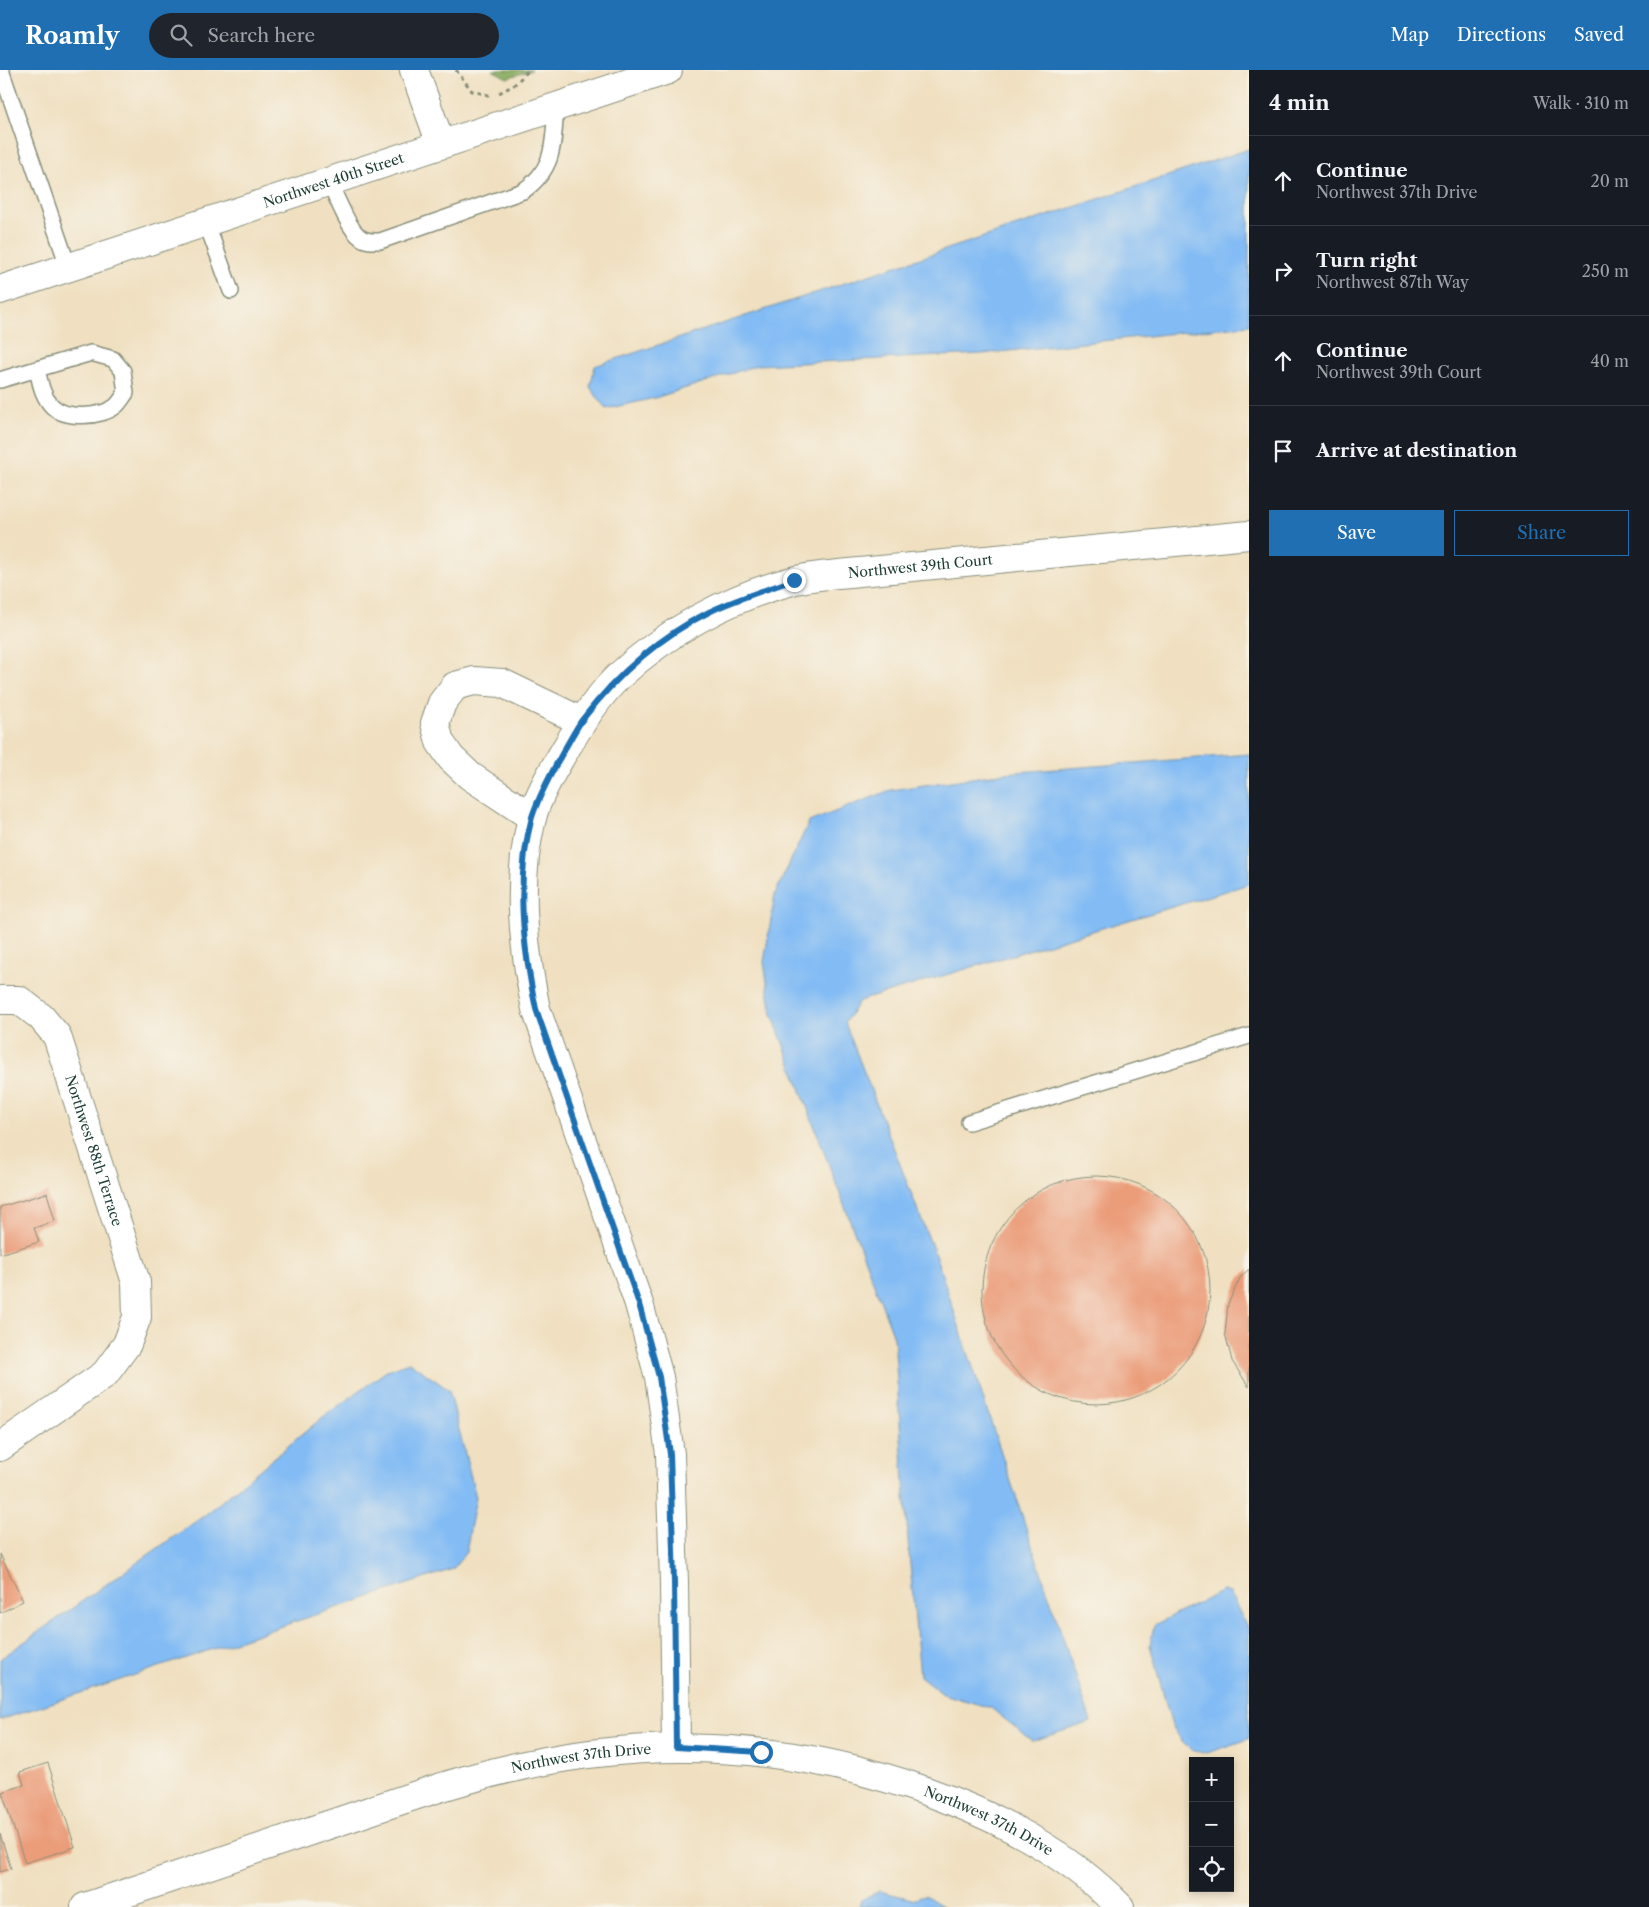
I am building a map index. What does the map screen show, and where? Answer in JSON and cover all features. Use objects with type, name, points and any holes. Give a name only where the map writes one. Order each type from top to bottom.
[{"type":"street","points":[[414,70],[441,144]]},
{"type":"street","name":"Northwest 40th Street","points":[[0,290],[668,70]]},
{"type":"street","name":"Northwest 39th Court","points":[[676,1747],[670,1454],[659,1377],[639,1304],[536,1009],[526,960],[522,908],[525,856],[532,817],[554,768],[581,721],[618,677],[663,640],[708,613],[794,580],[858,572],[1249,535]]},
{"type":"street","points":[[532,817],[470,776],[451,758],[440,742],[435,723],[442,703],[455,686],[474,681],[502,683],[581,721]]},
{"type":"street","name":"Northwest 88th Terrace","points":[[0,1447],[105,1374],[127,1344],[136,1317],[136,1282],[56,1036],[41,1017],[10,1000]]},
{"type":"street","name":"Northwest 37th Drive","points":[[85,1907],[462,1780],[547,1760],[620,1751],[676,1747],[761,1752],[828,1762],[897,1781],[957,1802],[1012,1827],[1060,1857],[1097,1884],[1120,1907]]},
{"type":"lane","points":[[1,70],[69,268]]},
{"type":"lane","points":[[329,181],[353,230],[360,237],[368,241],[380,241],[523,191],[535,182],[547,166],[553,146],[556,106]]},
{"type":"lane","points":[[206,222],[232,291]]},
{"type":"lane","points":[[0,380],[37,369],[91,353],[113,358],[123,371],[126,393],[116,406],[94,415],[75,416],[52,407],[43,392],[37,369]]},
{"type":"lane","points":[[970,1122],[1249,1036]]},
{"type":"path","points":[[456,70],[472,91],[491,97],[514,85],[529,70]]},
{"type":"green space","points":[[492,70],[532,70],[507,78]]},
{"type":"water","points":[[1249,149],[1249,325],[982,354],[758,365],[655,398],[606,409],[590,387],[595,366]]},
{"type":"water","points":[[1249,754],[1249,884],[859,1001],[845,1023],[936,1257],[1091,1722],[1032,1741],[991,1708],[943,1694],[920,1676],[909,1553],[894,1337],[772,1014],[764,962],[775,894],[809,822],[891,790],[1005,773]]},
{"type":"water","points":[[409,1362],[449,1390],[476,1497],[466,1552],[453,1569],[0,1720],[0,1659],[205,1515],[323,1417],[388,1370]]},
{"type":"water","points":[[1223,1591],[1230,1593],[1249,1631],[1249,1739],[1207,1753],[1193,1751],[1182,1741],[1172,1726],[1150,1645],[1154,1625]]},
{"type":"water","points":[[879,1891],[912,1899],[925,1895],[944,1907],[859,1907],[861,1900]]},
{"type":"building","points":[[1096,1176],[1118,1178],[1140,1185],[1159,1195],[1184,1218],[1196,1236],[1205,1257],[1210,1290],[1208,1312],[1201,1334],[1191,1353],[1168,1378],[1150,1390],[1129,1399],[1096,1404],[1074,1402],[1052,1395],[1033,1385],[1008,1362],[996,1344],[987,1323],[982,1290],[984,1268],[991,1246],[1001,1227],[1024,1202],[1042,1190],[1063,1181]]},
{"type":"building","points":[[47,1193],[55,1221],[34,1228],[39,1242],[0,1254],[0,1207]]},
{"type":"building","points":[[1249,1269],[1249,1387],[1232,1361],[1225,1333],[1228,1304],[1240,1278]]},
{"type":"building","points":[[0,1554],[23,1601],[0,1613]]},
{"type":"building","points":[[48,1763],[75,1847],[25,1863],[2,1792],[24,1785],[20,1772]]},
{"type":"building","points":[[0,1834],[11,1869],[0,1872]]},
{"type":"route","points":[[761,1752],[676,1747],[670,1454],[659,1377],[639,1304],[536,1009],[526,960],[522,908],[525,856],[532,817],[554,768],[581,721],[618,677],[663,640],[708,613],[794,580]]}]
